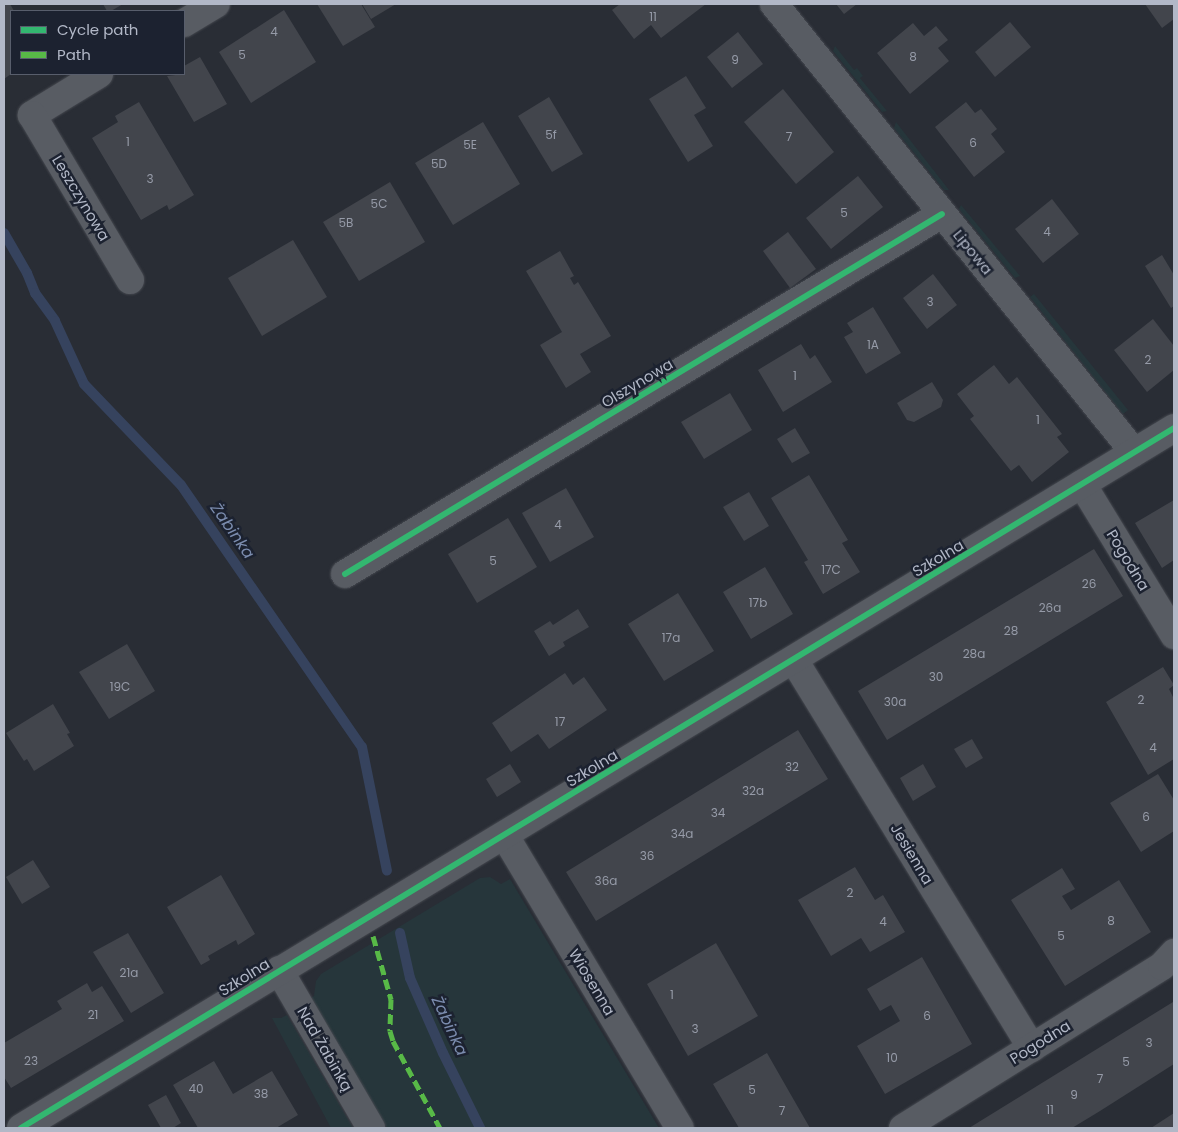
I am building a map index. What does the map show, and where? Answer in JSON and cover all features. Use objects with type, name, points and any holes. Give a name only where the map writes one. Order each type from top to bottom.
[{"type":"street","points":[[185,22],[216,4]]},
{"type":"street","name":"Lipowa","points":[[774,4],[1134,452]]},
{"type":"street","name":"Leszczynowa","points":[[97,75],[32,115],[130,280]]},
{"type":"street","name":"Olszynowa","points":[[345,574],[942,214]]},
{"type":"street","name":"Szkolna","points":[[21,1128],[279,970],[505,836],[1174,428]]},
{"type":"street","name":"Pogodna","points":[[1082,484],[1174,635]]},
{"type":"street","name":"Jesienna","points":[[794,660],[1032,1048]]},
{"type":"street","name":"Wiosenna","points":[[505,836],[680,1128]]},
{"type":"street","name":"Pogodna","points":[[903,1128],[1162,966],[1174,953]]},
{"type":"street","name":"Nad Żabinką","points":[[279,970],[371,1128]]},
{"type":"shaded area","points":[[835,46],[854,70],[857,68],[863,76],[860,78],[887,111],[882,112],[833,51]]},
{"type":"shaded area","points":[[896,122],[949,190],[944,190],[894,128]]},
{"type":"shaded area","points":[[961,205],[1020,276],[1015,278],[959,209]]},
{"type":"shaded area","points":[[1034,294],[1128,410],[1123,414],[1030,297]]},
{"type":"shaded area","points":[[490,877],[501,884],[510,879],[659,1128],[387,1128],[339,1053],[309,999],[314,996],[316,981],[321,974],[480,878]]},
{"type":"shaded area","points":[[287,1015],[353,1128],[331,1128],[272,1018],[281,1018]]},
{"type":"building","points":[[4,4],[10,4],[13,10],[10,10],[10,75],[4,79]]},
{"type":"building","points":[[103,4],[123,4],[113,10],[106,10]]},
{"type":"building","points":[[317,4],[361,4],[375,27],[343,46]]},
{"type":"building","points":[[362,4],[396,4],[371,19]]},
{"type":"building","points":[[620,4],[706,4],[661,38],[651,25],[634,39],[612,10]]},
{"type":"building","points":[[836,4],[857,4],[844,14]]},
{"type":"building","points":[[1145,4],[1174,4],[1174,19],[1162,28]]},
{"type":"building","points":[[284,10],[316,62],[251,103],[219,52]]},
{"type":"building","points":[[1010,22],[1031,47],[995,77],[975,52]]},
{"type":"building","points":[[913,23],[924,36],[936,26],[948,40],[938,48],[949,61],[910,94],[877,53]]},
{"type":"building","points":[[738,32],[763,64],[732,88],[707,57]]},
{"type":"building","points":[[200,57],[227,104],[194,122],[167,76],[185,75],[185,65]]},
{"type":"building","points":[[686,76],[706,108],[694,115],[713,146],[688,162],[649,99]]},
{"type":"building","points":[[783,89],[834,152],[796,184],[744,122]]},
{"type":"building","points":[[549,97],[583,154],[552,172],[518,116]]},
{"type":"building","points":[[139,102],[194,195],[169,210],[167,205],[141,220],[92,138],[118,122],[115,116]]},
{"type":"building","points":[[966,102],[975,113],[981,109],[997,129],[991,134],[1005,152],[974,177],[935,127]]},
{"type":"building","points":[[483,122],[520,184],[453,225],[415,163]]},
{"type":"building","points":[[858,176],[883,207],[831,249],[806,218]]},
{"type":"building","points":[[390,182],[425,242],[359,281],[323,222]]},
{"type":"building","points":[[1052,199],[1079,234],[1043,263],[1015,229]]},
{"type":"building","points":[[788,232],[816,269],[790,288],[763,251]]},
{"type":"building","points":[[293,240],[327,297],[262,336],[228,278]]},
{"type":"building","points":[[560,251],[574,276],[570,278],[574,285],[578,282],[611,336],[580,354],[591,372],[566,388],[540,345],[562,332],[526,271]]},
{"type":"building","points":[[1162,255],[1174,275],[1174,306],[1171,308],[1145,266]]},
{"type":"building","points":[[933,274],[957,305],[927,329],[903,298]]},
{"type":"building","points":[[873,307],[901,353],[866,374],[844,337],[853,332],[847,323]]},
{"type":"building","points":[[1153,319],[1174,346],[1174,370],[1147,392],[1114,350]]},
{"type":"building","points":[[801,344],[810,359],[815,355],[832,382],[783,412],[758,370]]},
{"type":"building","points":[[994,365],[1009,384],[1017,377],[1062,434],[1057,437],[1069,452],[1032,482],[1019,465],[1011,471],[970,419],[974,416],[957,394]]},
{"type":"building","points":[[932,382],[943,400],[941,407],[914,422],[907,420],[897,403]]},
{"type":"building","points":[[730,393],[752,430],[704,459],[681,422]]},
{"type":"building","points":[[795,428],[810,453],[792,463],[777,439]]},
{"type":"building","points":[[809,475],[848,540],[842,543],[860,572],[823,594],[804,562],[808,560],[771,498]]},
{"type":"building","points":[[566,488],[594,537],[550,562],[522,513]]},
{"type":"building","points":[[749,492],[769,526],[744,541],[723,507]]},
{"type":"building","points":[[1174,500],[1174,560],[1162,568],[1135,523]]},
{"type":"building","points":[[508,518],[537,567],[477,603],[448,554]]},
{"type":"building","points":[[1094,549],[1123,596],[887,740],[858,691]]},
{"type":"building","points":[[765,567],[793,614],[751,639],[723,592]]},
{"type":"building","points":[[678,593],[714,651],[664,681],[628,624]]},
{"type":"building","points":[[578,609],[589,627],[563,642],[565,646],[549,656],[534,631],[550,621],[553,625]]},
{"type":"building","points":[[127,644],[155,691],[109,719],[79,672]]},
{"type":"building","points":[[1163,667],[1174,685],[1169,689],[1174,699],[1174,759],[1148,775],[1106,702]]},
{"type":"building","points":[[565,673],[573,685],[584,677],[607,710],[549,749],[538,734],[511,752],[492,723]]},
{"type":"building","points":[[53,704],[70,733],[67,734],[74,746],[34,771],[27,759],[24,761],[6,733]]},
{"type":"building","points":[[798,730],[828,779],[596,921],[566,872]]},
{"type":"building","points":[[972,739],[983,758],[966,768],[954,749]]},
{"type":"building","points":[[510,764],[521,782],[497,797],[486,779]]},
{"type":"building","points":[[923,764],[936,787],[913,801],[900,778]]},
{"type":"building","points":[[1158,774],[1174,800],[1174,831],[1141,852],[1110,803]]},
{"type":"building","points":[[33,860],[50,887],[22,904],[6,877]]},
{"type":"building","points":[[855,867],[875,900],[883,895],[905,932],[870,952],[861,938],[831,956],[798,900]]},
{"type":"building","points":[[1062,868],[1075,889],[1062,896],[1071,910],[1119,880],[1151,932],[1065,986],[1011,900]]},
{"type":"building","points":[[221,875],[255,934],[238,945],[236,940],[208,956],[210,960],[201,965],[167,907]]},
{"type":"building","points":[[128,933],[164,993],[131,1013],[93,952]]},
{"type":"building","points":[[716,943],[758,1016],[688,1056],[647,984]]},
{"type":"building","points":[[922,957],[972,1044],[885,1094],[857,1046],[900,1021],[891,1005],[880,1011],[867,989]]},
{"type":"building","points":[[87,983],[92,992],[102,986],[124,1021],[11,1088],[4,1077],[4,1043],[62,1009],[57,1001]]},
{"type":"building","points":[[1173,1002],[1174,1064],[1100,1111],[1072,1128],[969,1128]]},
{"type":"building","points":[[767,1053],[810,1128],[739,1128],[713,1084]]},
{"type":"building","points":[[214,1061],[233,1094],[272,1071],[298,1115],[276,1128],[198,1128],[173,1085]]},
{"type":"building","points":[[166,1095],[181,1123],[173,1128],[161,1128],[148,1105]]},
{"type":"building","points":[[1174,1113],[1174,1128],[1151,1128]]},
{"type":"waterway","name":"Żabinka","points":[[4,233],[27,273],[35,293],[55,321],[84,384],[181,485],[362,747],[387,871]]},
{"type":"waterway","name":"Żabinka","points":[[400,933],[410,978],[443,1053],[480,1128]]},
{"type":"marked path","points":[[373,936],[391,999],[390,1031],[393,1041],[440,1128]]},
{"type":"cycle path","points":[[345,574],[942,214]]},
{"type":"cycle path","points":[[21,1128],[1174,428]]}]
